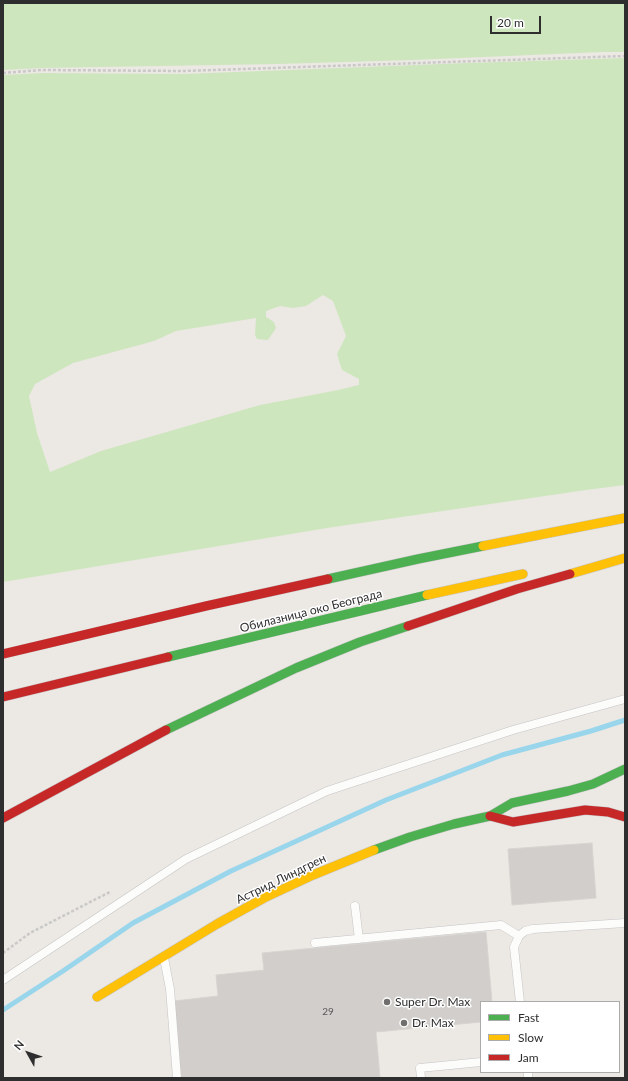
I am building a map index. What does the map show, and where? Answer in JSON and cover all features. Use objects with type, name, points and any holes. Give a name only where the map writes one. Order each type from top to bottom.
[{"type":"main road","points":[[3,654],[418,558],[625,518]]},
{"type":"main road","points":[[594,558],[625,551]]},
{"type":"main road","points":[[3,818],[177,724],[296,668],[360,642],[516,589],[625,558]]},
{"type":"main road","name":"Обилазница око Београда","points":[[3,697],[388,604],[533,571]]},
{"type":"main road","name":"Астрид Линдгрен","points":[[97,997],[216,924],[313,874],[410,837],[454,824],[490,816],[512,803],[579,788],[602,780],[625,769]]},
{"type":"main road","name":"Астрид Линдгрен","points":[[490,816],[513,822],[585,810],[608,812],[625,817]]},
{"type":"lane","points":[[3,980],[186,859],[327,791],[513,730],[625,700]]},
{"type":"lane","points":[[355,906],[359,939]]},
{"type":"lane","points":[[520,1001],[514,947],[519,936],[524,931],[533,929],[625,923]]},
{"type":"lane","points":[[315,943],[501,925],[519,936]]},
{"type":"lane","points":[[163,956],[170,989],[177,1078]]},
{"type":"lane","points":[[421,1078],[420,1068],[480,1062]]},
{"type":"path","points":[[3,72],[41,70],[184,71],[625,56]]},
{"type":"path","points":[[3,952],[30,933],[96,899],[117,890]]},
{"type":"green space","points":[[3,3],[625,3],[625,52],[278,64],[3,70]]},
{"type":"green space","points":[[625,58],[625,485],[327,528],[3,582],[3,75],[42,73],[184,74]],"holes":[[[323,295],[333,301],[346,336],[337,354],[342,370],[359,379],[359,385],[260,405],[101,451],[50,472],[37,433],[29,396],[35,384],[73,363],[154,341],[176,331],[256,318],[255,335],[257,339],[268,340],[276,328],[274,322],[266,317],[266,311],[280,306],[293,308],[306,306]]]},
{"type":"building","points":[[592,843],[596,898],[512,905],[508,849]]},
{"type":"building","points":[[486,932],[492,1001],[480,1001],[480,1022],[376,1032],[380,1078],[181,1078],[174,1001],[218,996],[216,975],[264,970],[262,953]]},
{"type":"waterway","points":[[3,1010],[133,923],[231,871],[386,800],[502,755],[591,731],[625,720]]},
{"type":"traffic: fast","points":[[328,579],[483,546]]},
{"type":"traffic: fast","points":[[168,657],[427,595]]},
{"type":"traffic: fast","points":[[166,730],[296,668],[360,642],[408,626]]},
{"type":"traffic: fast","points":[[374,850],[410,837],[454,824],[490,816],[512,803],[593,784],[625,769]]},
{"type":"traffic: slow","points":[[483,546],[625,518]]},
{"type":"traffic: slow","points":[[570,574],[625,558]]},
{"type":"traffic: slow","points":[[427,595],[523,574]]},
{"type":"traffic: slow","points":[[97,997],[217,924],[264,898],[313,875],[374,850]]},
{"type":"traffic: jam","points":[[408,626],[517,589],[570,574]]},
{"type":"traffic: jam","points":[[3,654],[328,579]]},
{"type":"traffic: jam","points":[[3,697],[168,657]]},
{"type":"traffic: jam","points":[[3,818],[166,730]]},
{"type":"traffic: jam","points":[[490,816],[513,822],[585,810],[608,812],[625,817]]},
{"type":"place","name":"Super Dr. Max","points":[[387,1002]]},
{"type":"place","name":"Dr. Max","points":[[404,1023]]}]
